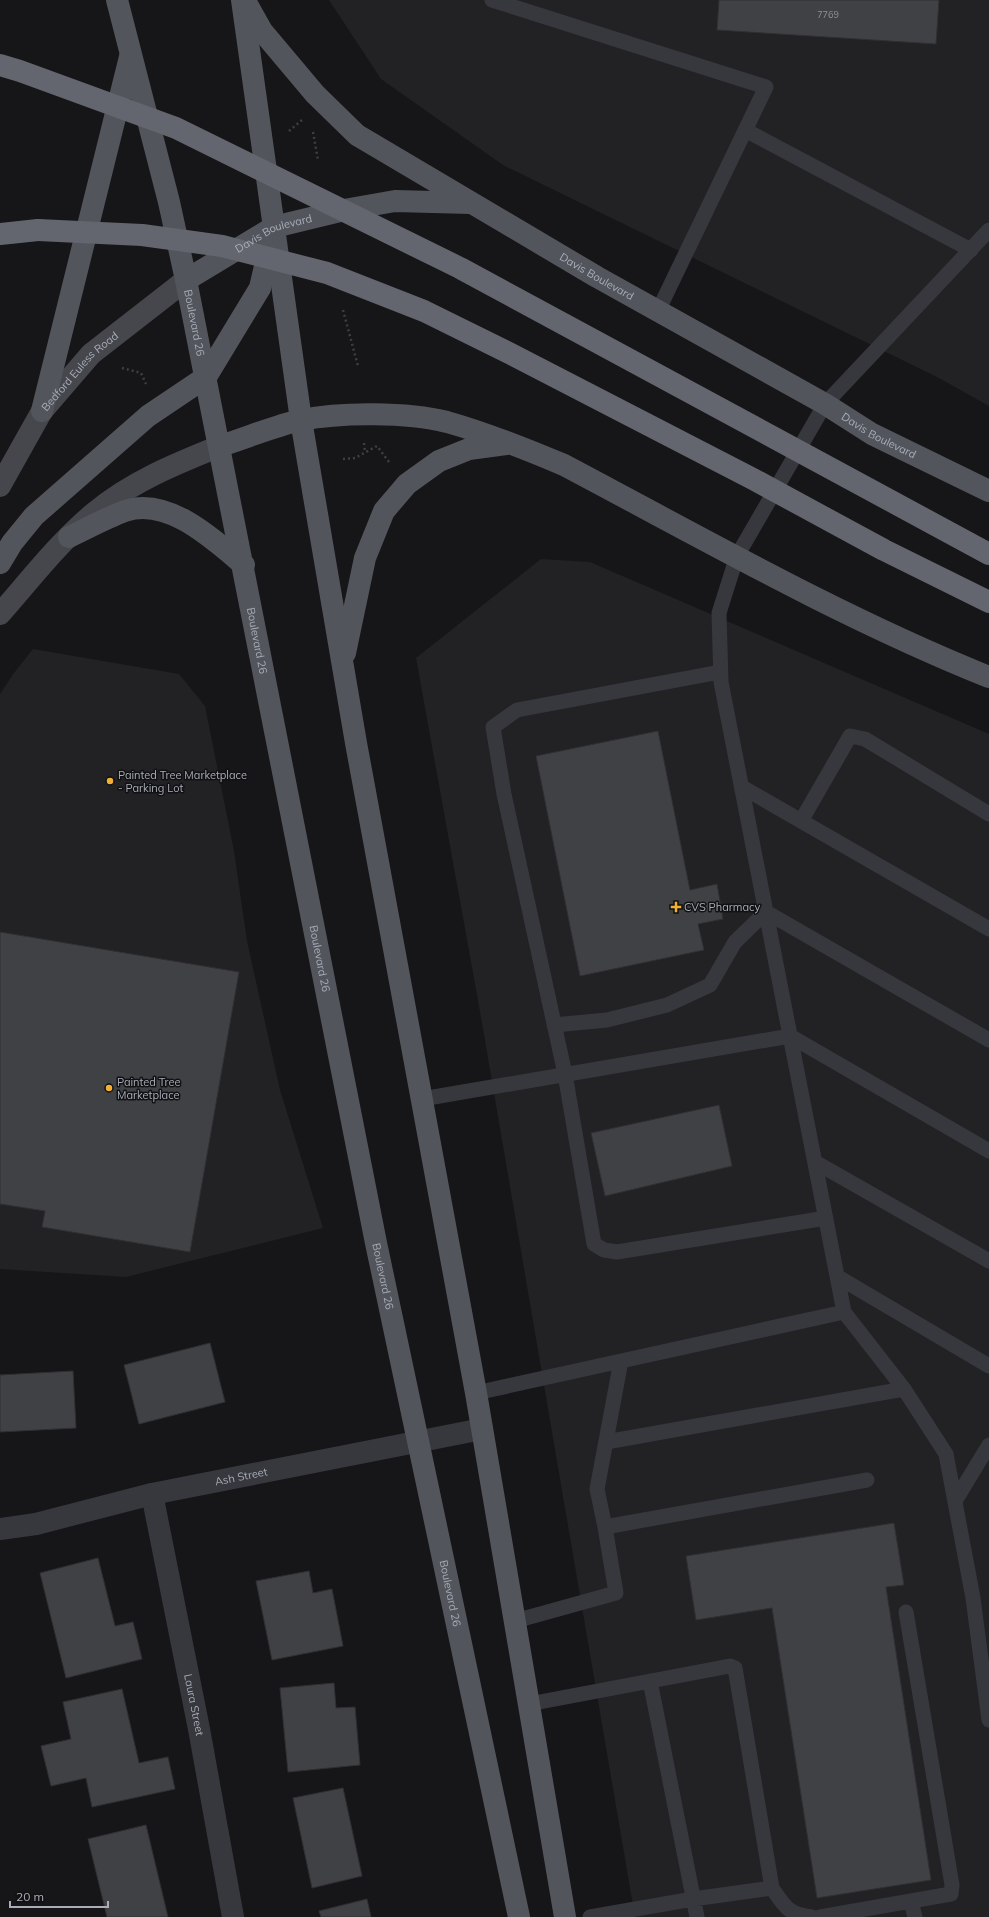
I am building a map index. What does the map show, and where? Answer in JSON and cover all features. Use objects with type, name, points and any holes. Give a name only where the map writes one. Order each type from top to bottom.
[{"type":"highway","points":[[0,65],[20,70],[176,128],[460,268],[989,554]]},
{"type":"highway","points":[[0,234],[38,230],[142,235],[222,246],[327,273],[424,311],[491,344],[753,479],[884,550],[989,602]]},
{"type":"main road","name":"Boulevard 26","points":[[117,0],[169,202],[186,280],[244,565],[365,1188],[417,1442],[519,1917]]},
{"type":"main road","points":[[244,0],[262,31],[315,94],[357,135],[472,203]]},
{"type":"main road","points":[[244,0],[301,420],[343,664],[476,1393],[565,1917]]},
{"type":"main road","points":[[42,411],[131,54]]},
{"type":"main road","name":"Davis Boulevard","points":[[186,280],[274,227],[344,210],[395,201],[472,203],[658,311],[825,404],[872,434],[989,491]]},
{"type":"main road","points":[[0,564],[12,543],[34,516],[148,416],[206,377],[260,288],[274,227]]},
{"type":"main road","name":"Bedford Euless Road","points":[[0,486],[42,411],[91,354],[186,280]]},
{"type":"main road","points":[[0,614],[69,537],[94,513],[128,489],[164,468],[220,446],[301,420],[347,415],[407,416],[446,422],[513,443],[564,465],[863,621],[989,678]]},
{"type":"main road","points":[[343,664],[365,558],[384,511],[407,484],[439,461],[469,449],[513,443]]},
{"type":"main road","points":[[69,537],[126,511],[143,507],[162,510],[202,529],[244,565]]},
{"type":"street","name":"Ash Street","points":[[0,1529],[36,1524],[152,1494],[482,1429]]},
{"type":"street","name":"Laura Street","points":[[152,1494],[199,1729],[233,1917]]},
{"type":"lane","points":[[492,0],[766,87],[658,311]]},
{"type":"lane","points":[[745,130],[971,250]]},
{"type":"lane","points":[[989,230],[825,404],[738,556],[719,613],[720,672],[844,1312],[904,1389],[946,1454],[973,1598],[989,1720]]},
{"type":"lane","points":[[720,672],[517,710],[493,727],[504,794],[565,1074],[594,1244],[604,1250],[617,1252],[826,1218]]},
{"type":"lane","points":[[801,821],[850,736],[865,740],[989,814]]},
{"type":"lane","points":[[742,787],[989,929]]},
{"type":"lane","points":[[554,1025],[607,1020],[667,1005],[710,985],[735,942],[766,912]]},
{"type":"lane","points":[[766,912],[989,1040]]},
{"type":"lane","points":[[422,1099],[790,1036],[989,1151]]},
{"type":"lane","points":[[815,1162],[989,1261]]},
{"type":"lane","points":[[838,1277],[989,1366]]},
{"type":"lane","points":[[476,1393],[844,1312]]},
{"type":"lane","points":[[515,1620],[616,1592],[597,1489],[621,1361]]},
{"type":"lane","points":[[606,1442],[904,1389]]},
{"type":"lane","points":[[955,1501],[989,1445]]},
{"type":"lane","points":[[605,1527],[866,1480]]},
{"type":"lane","points":[[820,1917],[951,1894],[952,1885],[906,1612]]},
{"type":"lane","points":[[529,1704],[730,1666],[735,1668],[772,1888],[784,1905],[797,1915],[812,1917]]},
{"type":"lane","points":[[650,1681],[697,1917]]},
{"type":"lane","points":[[590,1917],[693,1899],[772,1888]]},
{"type":"lane","points":[[911,1901],[915,1917]]},
{"type":"path","points":[[312,126],[318,160]]},
{"type":"path","points":[[122,368],[142,372],[147,386]]},
{"type":"path","points":[[343,459],[355,458],[377,446],[390,463]]},
{"type":"shaded area","points":[[329,0],[989,0],[989,406],[937,377],[503,165],[381,79]]},
{"type":"shaded area","points":[[541,559],[590,562],[989,734],[989,1917],[635,1917],[481,1017],[416,658]]},
{"type":"shaded area","points":[[33,649],[179,674],[205,706],[234,851],[247,941],[280,1090],[323,1228],[126,1277],[0,1269],[0,694]]},
{"type":"building","points":[[719,0],[939,0],[936,44],[717,30]]},
{"type":"building","name":"CVS Pharmacy","points":[[658,731],[690,890],[717,884],[723,919],[698,924],[704,950],[580,976],[536,756]]},
{"type":"building","name":"Painted Tree Marketplace","points":[[0,932],[239,972],[190,1252],[42,1227],[45,1211],[0,1204]]},
{"type":"building","points":[[719,1105],[732,1166],[605,1196],[591,1133]]},
{"type":"building","points":[[210,1343],[225,1402],[139,1424],[124,1365]]},
{"type":"building","points":[[73,1371],[76,1428],[0,1432],[0,1375]]},
{"type":"building","points":[[894,1523],[904,1585],[886,1587],[931,1880],[817,1898],[772,1608],[696,1620],[686,1556]]},
{"type":"building","points":[[98,1558],[115,1626],[133,1622],[142,1659],[66,1678],[40,1573]]},
{"type":"building","points":[[309,1571],[313,1593],[332,1589],[343,1646],[272,1660],[256,1581]]},
{"type":"building","points":[[334,1683],[336,1708],[355,1707],[360,1765],[288,1772],[280,1688]]},
{"type":"building","points":[[122,1689],[139,1763],[168,1757],[175,1789],[92,1807],[86,1778],[51,1786],[41,1746],[71,1739],[63,1702]]},
{"type":"building","points":[[343,1788],[362,1876],[312,1888],[293,1798]]},
{"type":"building","points":[[146,1825],[168,1917],[107,1917],[88,1839]]},
{"type":"building","points":[[367,1899],[371,1917],[321,1917],[319,1911]]},
{"type":"place","name":"Painted Tree Marketplace - Parking Lot","points":[[110,781]]},
{"type":"place","name":"CVS Pharmacy","points":[[676,907]]},
{"type":"place","name":"Painted Tree Marketplace","points":[[109,1088]]}]
